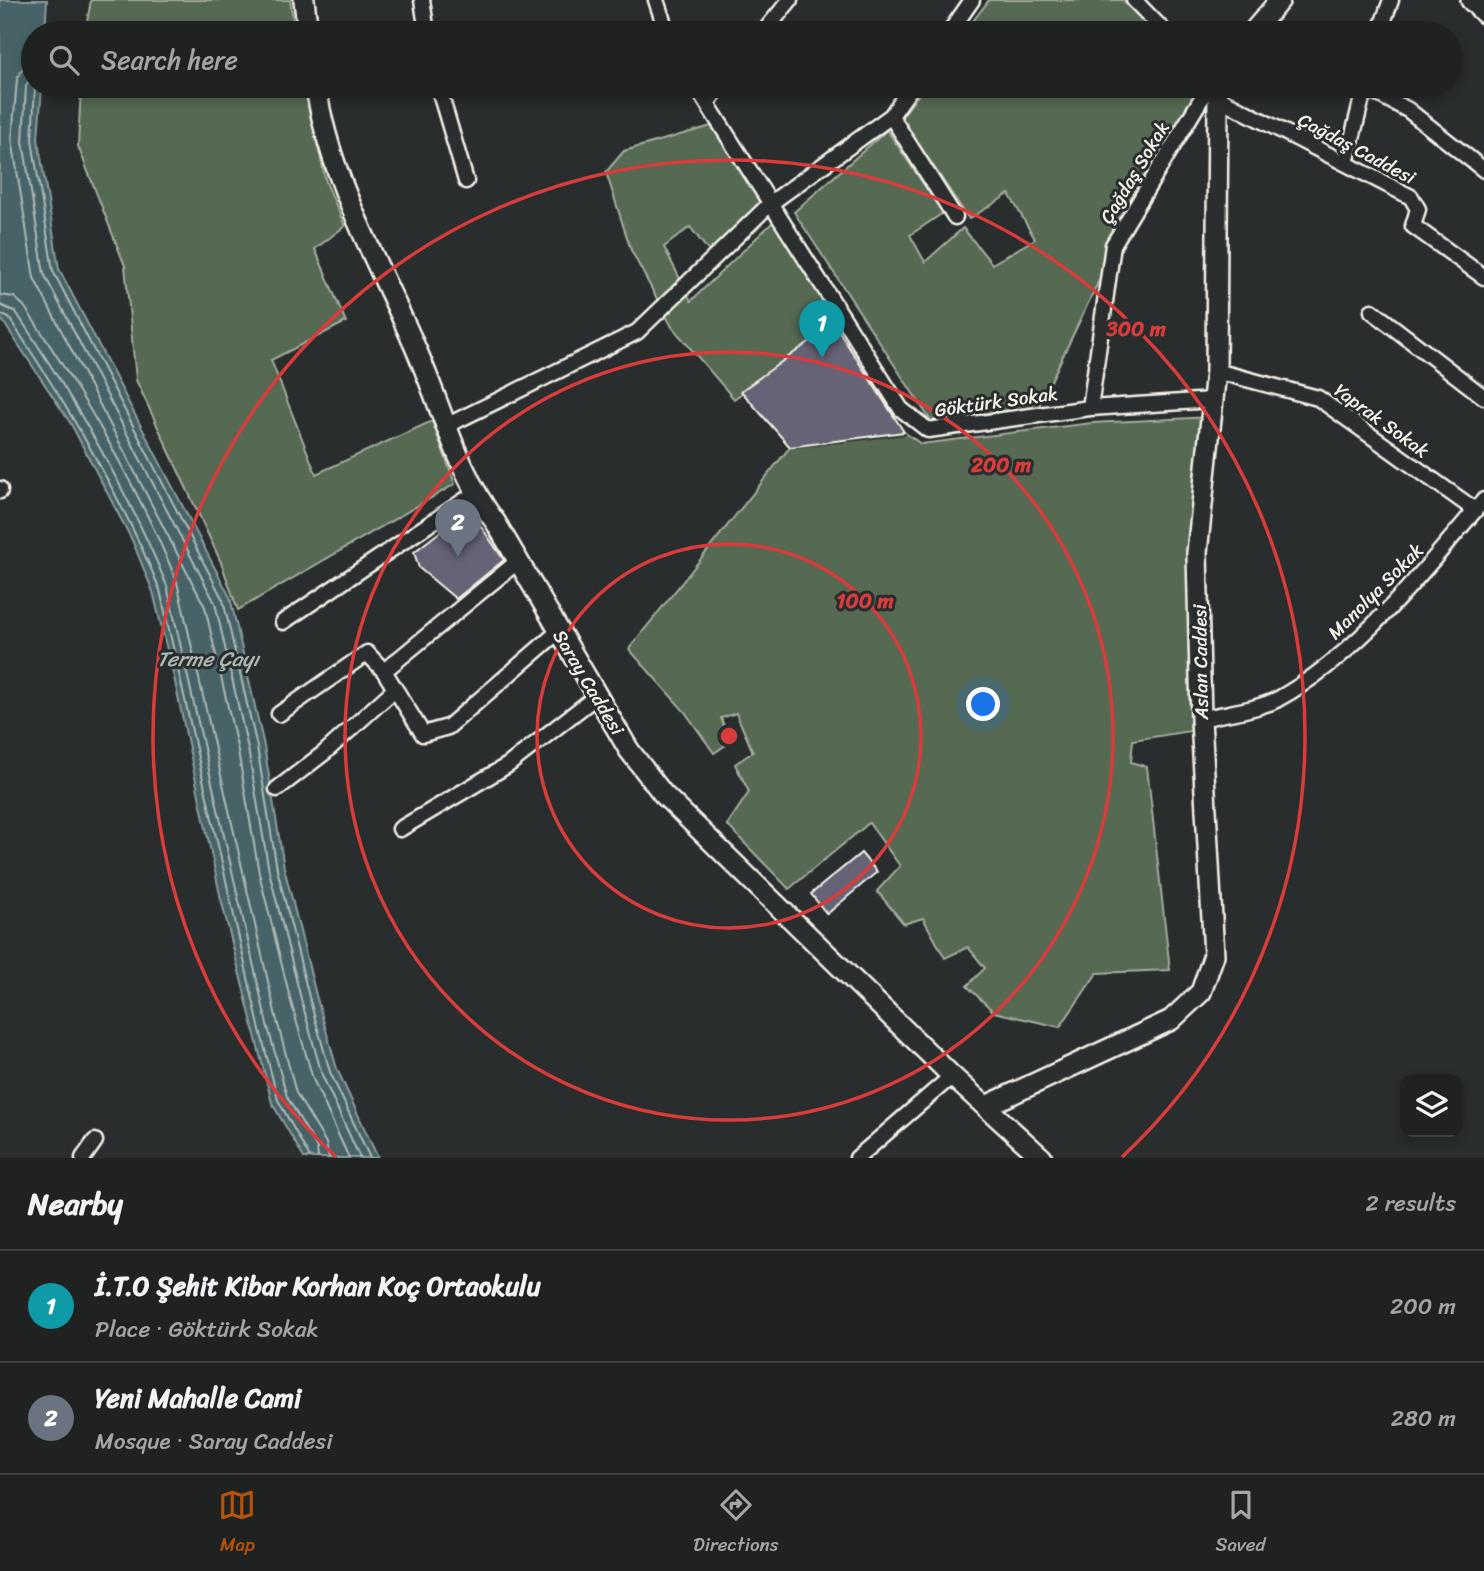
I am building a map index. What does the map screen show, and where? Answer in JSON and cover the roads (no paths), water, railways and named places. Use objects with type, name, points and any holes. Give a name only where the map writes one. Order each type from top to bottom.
[{"type":"main road","points":[[304,0],[307,21]]},
{"type":"main road","points":[[1262,21],[1280,0]]},
{"type":"main road","points":[[1471,0],[1484,13]]},
{"type":"main road","name":"Saray Caddesi","points":[[317,98],[320,121],[341,183],[417,351],[474,494],[496,523],[629,750],[663,794],[952,1076],[1042,1158]]},
{"type":"main road","name":"Aslan Caddesi","points":[[986,1106],[1171,1020],[1201,992],[1214,955],[1201,719],[1197,553],[1216,371],[1213,98]]},
{"type":"street","points":[[422,0],[425,21]]},
{"type":"street","points":[[656,0],[663,21]]},
{"type":"street","points":[[773,21],[790,0]]},
{"type":"street","points":[[957,21],[972,0]]},
{"type":"street","points":[[1135,0],[1155,21]]},
{"type":"street","points":[[1383,21],[1391,0]]},
{"type":"street","points":[[442,98],[466,181]]},
{"type":"street","name":"Göktürk Sokak","points":[[704,98],[901,409],[928,430],[1090,408],[1213,400]]},
{"type":"street","points":[[707,103],[711,98]]},
{"type":"street","points":[[446,426],[637,332],[771,202],[891,116],[904,98]]},
{"type":"street","name":"Çağdaş Sokak","points":[[1090,408],[1112,245],[1208,98]]},
{"type":"street","name":"Çağdaş Caddesi","points":[[1228,98],[1411,197],[1418,209],[1413,226],[1484,277]]},
{"type":"street","points":[[1346,163],[1362,98]]},
{"type":"street","points":[[1386,98],[1408,110],[1484,170]]},
{"type":"street","points":[[891,116],[956,218]]},
{"type":"street","points":[[1372,312],[1484,397]]},
{"type":"street","name":"Yaprak Sokak","points":[[1216,371],[1318,398],[1479,505]]},
{"type":"street","points":[[283,622],[474,494]]},
{"type":"street","name":"Manolya Sokak","points":[[1201,719],[1276,700],[1354,644],[1448,544],[1479,505]]},
{"type":"street","points":[[384,671],[517,562]]},
{"type":"street","points":[[279,714],[367,653],[384,671],[423,734],[448,727],[559,631]]},
{"type":"street","points":[[277,789],[324,753],[395,690]]},
{"type":"street","points":[[400,829],[508,765],[598,695]]},
{"type":"street","points":[[857,1158],[952,1076]]},
{"type":"street","points":[[83,1158],[95,1141]]},
{"type":"water","name":"Terme Çayı","points":[[0,0],[47,0],[46,21],[21,21],[21,98],[41,98],[38,139],[59,269],[230,597],[264,746],[284,867],[316,995],[337,1069],[378,1158],[304,1158],[272,1103],[220,895],[153,592],[132,540],[71,424],[0,317]]},
{"type":"place","name":"İ.T.O Şehit Kibar Korhan Koç Ortaokulu","points":[[822,358]]},
{"type":"place","name":"Yeni Mahalle Cami","points":[[458,557]]}]
